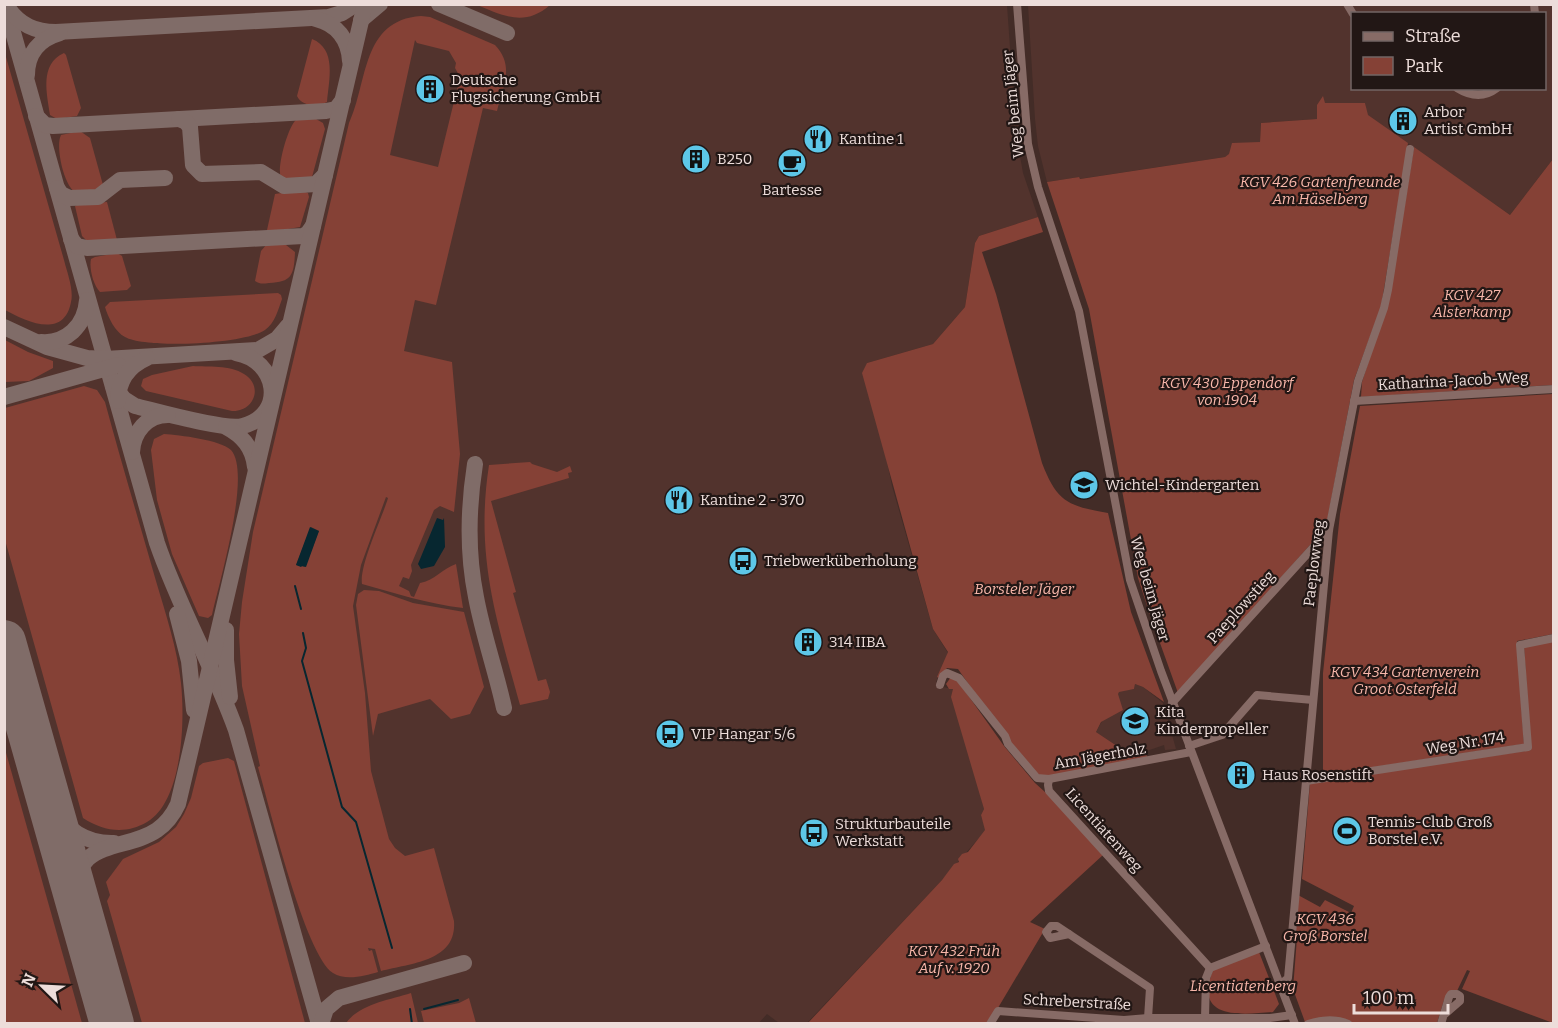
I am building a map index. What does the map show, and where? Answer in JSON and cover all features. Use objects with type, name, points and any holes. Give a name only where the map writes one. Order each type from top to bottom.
[{"type":"street","name":"Weg beim Jäger","points":[[1017,4],[1028,144],[1038,187],[1079,311],[1130,580],[1172,703],[1294,1019]]},
{"type":"street","points":[[1460,90],[1479,95],[1494,90]]},
{"type":"street","name":"Paeplowweg","points":[[1281,984],[1288,978],[1329,530],[1358,381],[1384,308],[1388,290],[1410,149]]},
{"type":"street","name":"Katharina-Jacob-Weg","points":[[1354,401],[1554,389]]},
{"type":"street","name":"Paeplowstieg","points":[[1172,703],[1329,530]]},
{"type":"street","name":"Weg Nr. 174","points":[[1306,781],[1528,747],[1520,645],[1554,638]]},
{"type":"street","name":"Licentiatenweg","points":[[940,685],[943,676],[947,673],[959,678],[1005,736],[1008,744],[1037,778],[1050,779],[1047,785],[1049,791],[1210,968]]},
{"type":"street","name":"Am Jägerholz","points":[[1050,779],[1190,749],[1222,735],[1257,695],[1313,700]]},
{"type":"street","points":[[1069,934],[1150,988],[1148,1018]]},
{"type":"street","points":[[1205,1018],[1206,978],[1210,968],[1266,946]]},
{"type":"street","name":"Schreberstraße","points":[[990,1023],[998,1011],[1124,1020],[1148,1018],[1294,1019]]},
{"type":"street","points":[[1441,1023],[1444,1014]]},
{"type":"street","points":[[1308,1023],[1329,1020],[1348,1023]]},
{"type":"shaded area","points":[[4,5],[1007,5],[1016,133],[1023,173],[1038,217],[979,236],[975,243],[965,307],[933,344],[867,363],[892,486],[933,629],[948,653],[936,682],[943,687],[953,689],[984,809],[981,815],[986,830],[807,1023],[779,1023],[767,1014],[758,1024],[5,1023]]},
{"type":"shaded area","points":[[1028,5],[1553,5],[1553,159],[1510,215],[1367,115],[1365,103],[1325,103],[1317,119],[1261,123],[1260,142],[1225,157],[1079,179],[1079,177],[1047,182],[1038,146]]},
{"type":"shaded area","name":"Kita Kinderpropeller","points":[[1135,684],[1143,687],[1163,703],[1176,749],[1165,750],[1164,745],[1132,756],[1096,732],[1119,691],[1134,689]]},
{"type":"green space","points":[[550,4],[541,12],[523,18],[505,16],[477,5]]},
{"type":"green space","points":[[421,16],[430,17],[495,45],[505,61],[506,76],[497,111],[483,108],[436,305],[415,300],[404,351],[452,362],[460,454],[454,512],[440,506],[434,510],[411,565],[412,571],[409,579],[403,577],[399,586],[409,591],[414,597],[420,583],[430,580],[456,564],[463,608],[424,601],[362,584],[364,566],[388,498],[386,497],[361,565],[353,606],[365,693],[371,771],[389,839],[405,856],[434,848],[454,921],[453,934],[448,945],[430,958],[381,971],[375,949],[368,948],[369,951],[372,950],[378,972],[343,977],[333,973],[322,961],[311,939],[289,877],[258,767],[260,766],[242,686],[239,634],[253,532],[349,123],[364,73],[377,41],[387,29],[401,20]],"holes":[[[415,40],[417,43],[449,51],[460,77],[438,167],[390,155]],[[311,527],[319,531],[305,567],[296,565]]]},
{"type":"green space","points":[[312,39],[325,50],[330,66],[327,102],[320,105],[307,104],[299,100],[297,96]]},
{"type":"green space","points":[[4,50],[71,287],[72,297],[67,314],[61,321],[52,324],[33,322],[5,310]]},
{"type":"green space","points":[[64,53],[81,108],[77,116],[57,119],[50,115],[46,80],[51,64]]},
{"type":"green space","name":"KGV 430 Eppendorf von 1904","points":[[1323,96],[1325,103],[1365,103],[1368,115],[1408,143],[1381,307],[1354,380],[1326,527],[1178,693],[1138,578],[1089,309],[1047,182],[1225,157],[1229,154],[1232,143],[1260,142],[1261,123],[1317,119],[1317,105]]},
{"type":"green space","points":[[316,119],[323,123],[325,129],[312,177],[284,181],[280,176],[281,160],[293,124],[296,120]]},
{"type":"green space","points":[[80,131],[90,138],[103,185],[101,191],[75,192],[64,174],[59,140],[61,135]]},
{"type":"green space","name":"KGV 427 Alsterkamp","points":[[1414,147],[1510,215],[1553,159],[1553,385],[1361,397],[1362,382],[1391,290]]},
{"type":"green space","points":[[301,190],[308,193],[309,197],[300,227],[270,232],[267,230],[275,194]]},
{"type":"green space","points":[[107,202],[117,240],[86,240],[82,236],[75,206]]},
{"type":"green space","name":"Borsteler Jäger","points":[[1038,217],[1043,232],[982,252],[996,294],[1042,463],[1053,486],[1066,500],[1083,508],[1108,513],[1131,612],[1164,702],[1135,684],[1134,689],[1119,692],[1123,710],[1101,722],[1096,732],[1132,756],[1146,751],[1147,757],[1039,778],[1013,747],[958,669],[947,668],[939,678],[937,677],[948,652],[933,629],[862,373],[867,363],[933,344],[965,307],[975,243],[979,236]]},
{"type":"green space","points":[[267,244],[286,245],[295,252],[292,272],[283,281],[265,284],[255,281],[261,251]]},
{"type":"green space","points":[[117,253],[122,256],[131,286],[127,290],[100,292],[92,276],[91,259]]},
{"type":"green space","points":[[278,293],[282,299],[279,308],[274,320],[265,330],[238,339],[217,342],[173,344],[136,341],[118,332],[105,307],[110,302]]},
{"type":"green space","points":[[5,340],[53,361],[53,368],[29,381],[5,382]]},
{"type":"green space","points":[[193,366],[226,368],[244,374],[254,385],[254,397],[251,403],[240,410],[232,411],[146,391],[141,386],[143,379],[152,375]]},
{"type":"green space","points":[[84,386],[97,390],[105,402],[171,632],[181,683],[182,717],[179,758],[175,779],[168,797],[159,812],[147,822],[122,830],[98,826],[83,818],[5,540],[5,408]]},
{"type":"green space","name":"KGV 434 Gartenverein Groot Osterfeld","points":[[1553,394],[1553,634],[1517,641],[1524,744],[1323,775],[1323,673],[1340,514],[1360,406]]},
{"type":"green space","points":[[164,434],[226,446],[231,450],[236,462],[238,481],[232,529],[212,615],[208,618],[199,616],[172,554],[157,500],[151,450],[154,439]]},
{"type":"green space","points":[[530,462],[557,472],[570,466],[572,472],[568,473],[569,478],[491,501],[516,592],[513,593],[538,681],[546,679],[550,692],[548,699],[520,705],[490,586],[486,558],[485,498],[489,465]]},
{"type":"green space","points":[[364,590],[379,591],[413,603],[464,612],[484,687],[470,714],[451,719],[430,699],[378,714],[373,736],[356,605],[358,594]]},
{"type":"green space","name":"KGV 436 Groß Borstel","points":[[1553,641],[1553,1023],[1462,989],[1470,971],[1467,970],[1457,991],[1444,1000],[1437,1023],[1353,1023],[1344,1019],[1305,1022],[1293,989],[1297,938],[1294,936],[1298,895],[1320,907],[1325,900],[1351,913],[1354,906],[1302,879],[1310,783],[1531,750],[1524,647]]},
{"type":"green space","name":"KGV 432 Früh Auf v. 1920","points":[[951,677],[955,677],[1004,746],[1035,783],[1055,801],[1103,855],[1030,922],[1045,929],[989,1023],[807,1024],[942,880],[954,864],[959,862],[958,859],[962,854],[968,852],[985,830],[981,815],[984,809],[951,697],[953,689],[949,689],[946,684]]},
{"type":"green space","points":[[5,749],[82,1023],[5,1023]]},
{"type":"green space","points":[[228,758],[234,761],[305,1023],[142,1023],[107,901],[110,895],[106,882],[123,859],[159,842],[176,827],[191,798],[199,766],[203,763]]},
{"type":"green space","name":"Licentiatenberg","points":[[1259,952],[1279,1004],[1273,1012],[1234,1013],[1214,1006],[1209,998],[1208,986],[1213,970]]},
{"type":"green space","points":[[411,993],[418,1023],[346,1023],[367,1007]]},
{"type":"green space","points":[[469,998],[476,1023],[424,1023],[421,1011],[459,1003]]},
{"type":"water","points":[[437,518],[443,520],[444,518],[445,547],[434,566],[421,569],[418,564]]},
{"type":"water","points":[[310,527],[319,531],[306,567],[301,567],[296,565]]},
{"type":"waterway","points":[[295,586],[301,609]]},
{"type":"waterway","points":[[303,633],[306,648],[302,661],[342,807],[356,822],[392,948]]},
{"type":"waterway","points":[[424,1009],[458,1000]]},
{"type":"waterway","points":[[410,1009],[412,1024]]},
{"type":"taxiway","points":[[5,4],[157,543],[236,730],[319,1024]]},
{"type":"taxiway","points":[[8,8],[23,23],[41,31],[56,32],[329,17],[342,13],[356,4]]},
{"type":"taxiway","points":[[77,899],[77,879],[82,866],[91,856],[157,830],[169,819],[178,804],[365,4]]},
{"type":"taxiway","points":[[361,20],[380,4]]},
{"type":"taxiway","points":[[439,4],[507,33]]},
{"type":"taxiway","points":[[316,19],[336,29],[347,46],[350,61]]},
{"type":"taxiway","points":[[27,75],[29,60],[36,48],[46,39],[60,33]]},
{"type":"taxiway","points":[[36,116],[45,125],[53,126],[326,111],[336,109],[343,100]]},
{"type":"taxiway","points":[[179,119],[190,127],[193,165],[202,174],[261,172],[284,186],[316,184],[325,175]]},
{"type":"taxiway","points":[[57,188],[61,194],[69,198],[98,197],[120,180],[165,178]]},
{"type":"taxiway","points":[[71,239],[77,246],[87,248],[303,236],[313,226]]},
{"type":"taxiway","points":[[41,342],[58,340],[73,332],[82,318],[87,300]]},
{"type":"taxiway","points":[[4,327],[47,347],[87,358],[105,359],[258,350],[277,339],[288,326]]},
{"type":"taxiway","points":[[113,386],[124,399],[135,406],[221,426],[243,426],[257,420],[266,411],[271,399],[271,388],[268,376],[261,366],[250,358],[236,353]]},
{"type":"taxiway","points":[[118,401],[120,387],[126,375],[135,365],[147,358]]},
{"type":"taxiway","points":[[4,397],[118,365]]},
{"type":"taxiway","points":[[132,452],[135,438],[142,426],[154,418],[168,415]]},
{"type":"taxiway","points":[[226,427],[246,443],[255,467]]},
{"type":"taxiway","points":[[475,464],[470,514],[471,564],[479,611],[504,708]]},
{"type":"taxiway","points":[[177,614],[189,661],[194,710]]},
{"type":"taxiway","points":[[226,630],[230,697]]},
{"type":"taxiway","points":[[51,805],[69,828],[85,838],[114,843]]},
{"type":"taxiway","points":[[321,1024],[326,1009],[339,998],[464,963]]},
{"type":"runway","points":[[4,642],[112,1024]]},
{"type":"place","name":"Deutsche Flugsicherung GmbH","points":[[430,89]]},
{"type":"place","name":"Arbor Artist GmbH","points":[[1403,121]]},
{"type":"place","name":"Kantine 1","points":[[818,139]]},
{"type":"place","name":"B250","points":[[696,159]]},
{"type":"place","name":"Bartesse","points":[[792,163]]},
{"type":"place","name":"Wichtel-Kindergarten","points":[[1084,485]]},
{"type":"place","name":"Kantine 2 - 370","points":[[679,500]]},
{"type":"place","name":"Triebwerküberholung","points":[[743,561]]},
{"type":"place","name":"314 IIBA","points":[[808,642]]},
{"type":"place","name":"Kita Kinderpropeller","points":[[1135,721]]},
{"type":"place","name":"VIP Hangar 5/6","points":[[670,734]]},
{"type":"place","name":"Haus Rosenstift","points":[[1241,775]]},
{"type":"place","name":"Tennis-Club Groß Borstel e.V.","points":[[1347,831]]},
{"type":"place","name":"Strukturbauteile Werkstatt","points":[[814,833]]},
{"type":"park label","name":"KGV 426 Gartenfreunde Am Häselberg","points":[[1320,190]]}]
